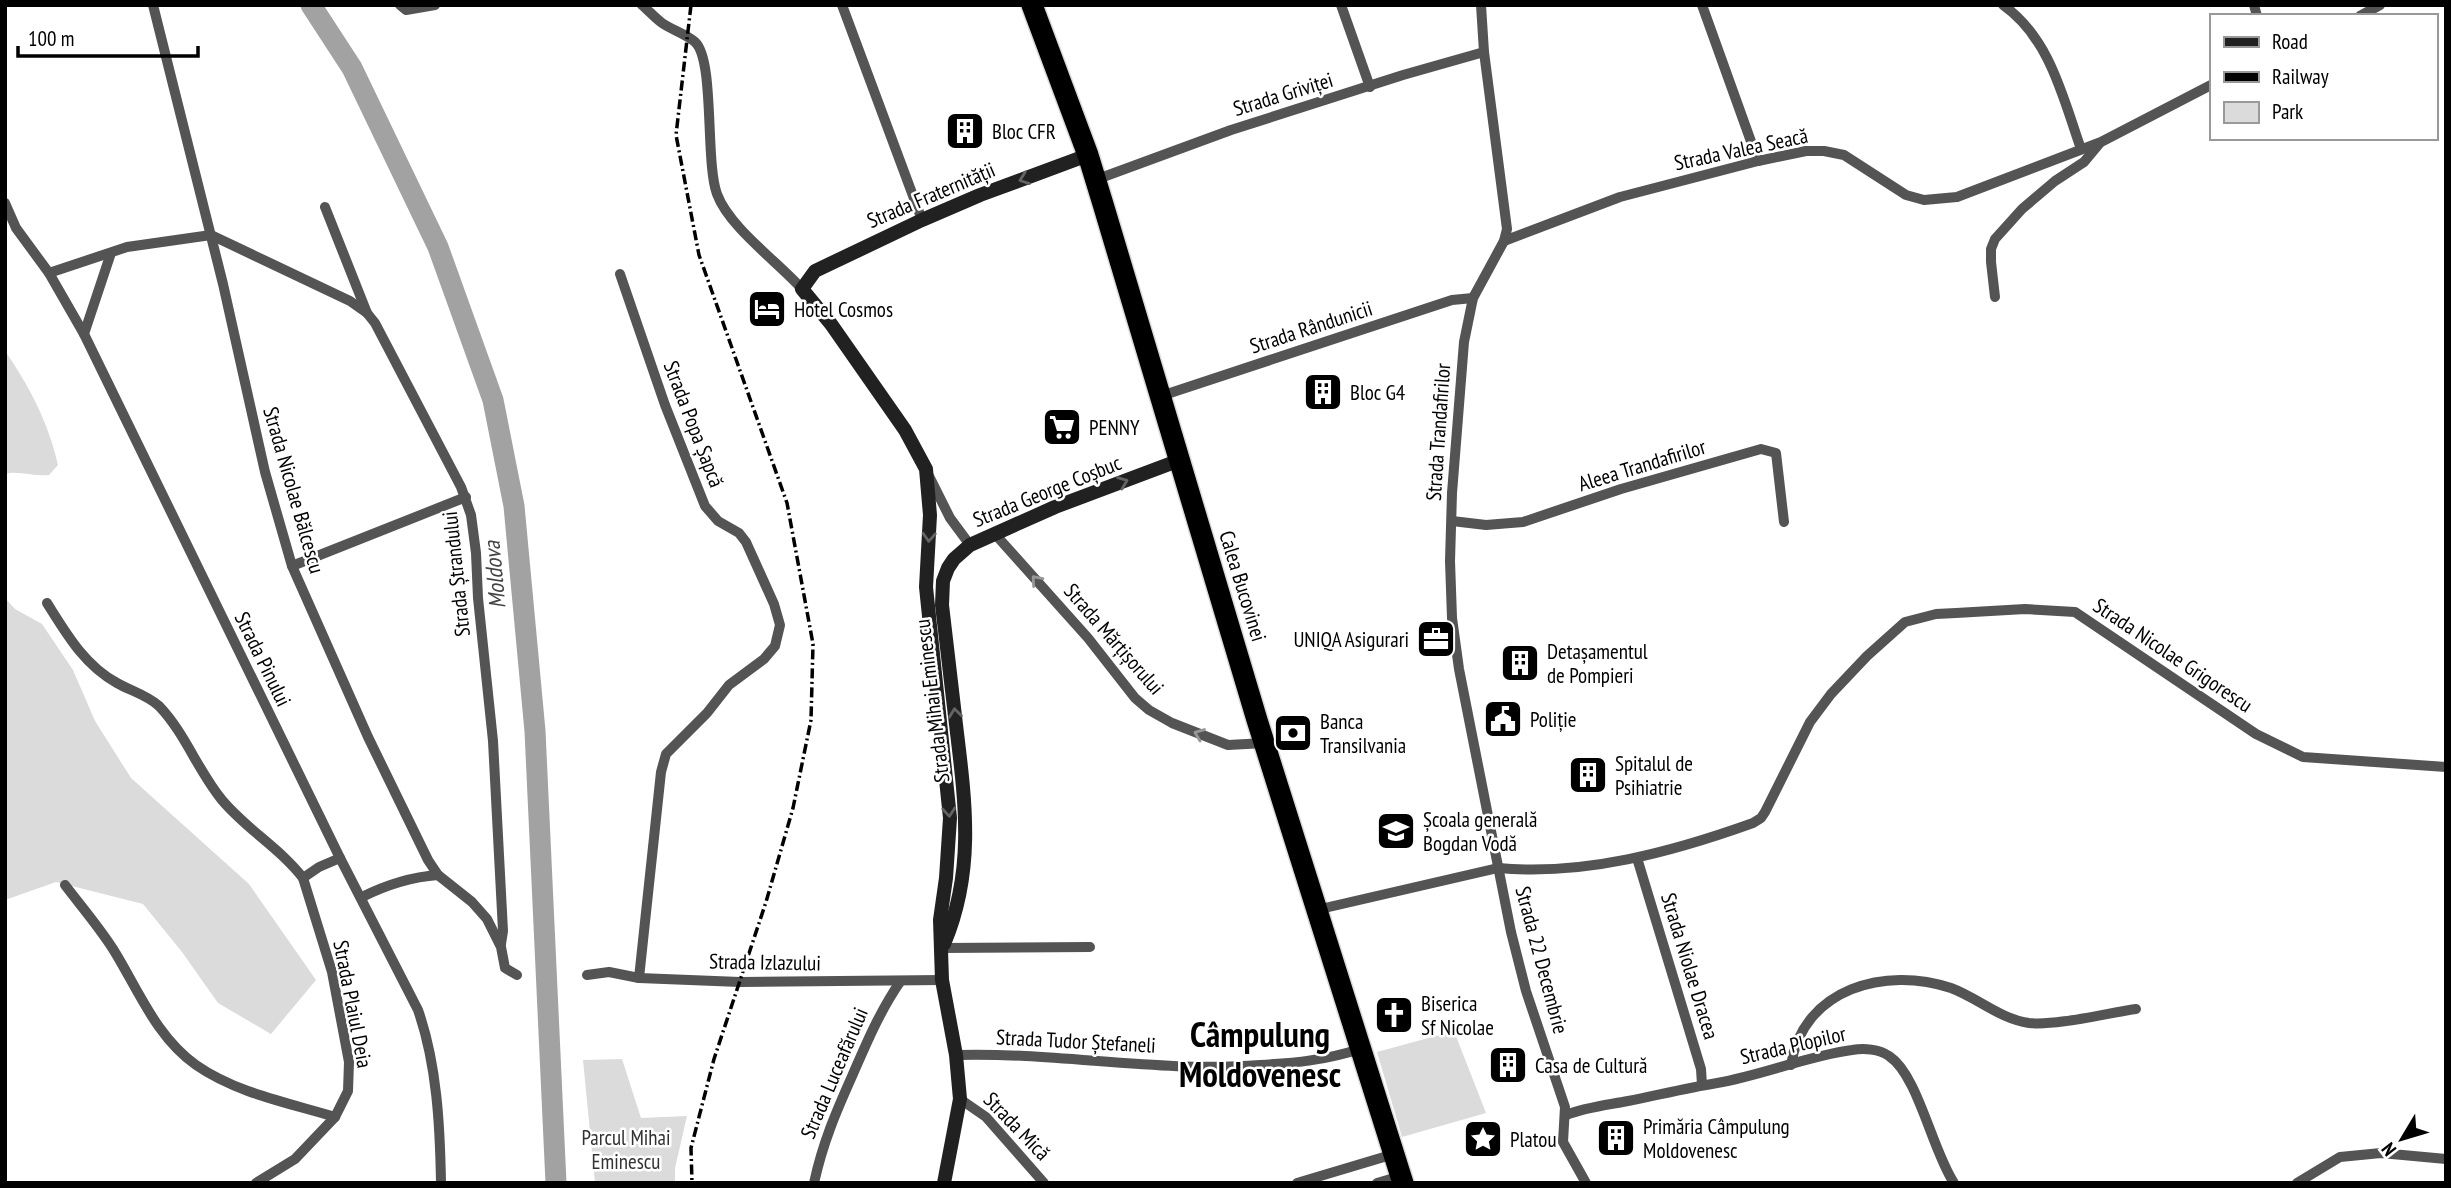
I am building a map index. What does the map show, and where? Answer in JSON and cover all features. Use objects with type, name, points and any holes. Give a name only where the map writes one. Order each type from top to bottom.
[{"type":"highway","name":"Calea Bucovinei","points":[[1032,5],[1088,155],[1316,910],[1402,1179]]},
{"type":"street","name":"Strada Nicolae Bălcescu","points":[[153,5],[211,234],[265,472],[292,566],[408,821],[438,875],[472,902],[487,919],[501,947],[505,968],[517,975]]},
{"type":"street","points":[[400,5],[411,10],[435,5]]},
{"type":"street","name":"Strada Mihai Eminescu","points":[[642,5],[662,23],[687,37],[700,49],[704,65],[716,192],[726,212],[802,289],[831,324],[905,430],[950,518],[970,545],[948,568],[941,593],[967,816],[962,879],[954,921],[942,948]]},
{"type":"street","points":[[842,5],[922,220]]},
{"type":"street","points":[[1340,5],[1370,87]]},
{"type":"street","points":[[1702,5],[1758,161]]},
{"type":"street","points":[[2003,5],[2021,17],[2043,47],[2081,149]]},
{"type":"street","points":[[2364,14],[2380,5]]},
{"type":"street","name":"Strada Trandafirilor","points":[[1480,6],[1507,229],[1504,242],[1473,298],[1461,361],[1455,436],[1450,591],[1455,642],[1498,868]]},
{"type":"street","name":"Strada Griviței","points":[[1095,180],[1231,130],[1484,52]]},
{"type":"street","name":"Strada Valea Seacă","points":[[1504,242],[1620,197],[1806,151],[1844,155],[1906,195],[1924,200],[1957,197],[2101,142],[2210,86]]},
{"type":"street","points":[[1995,297],[1991,249],[1995,239],[2022,209],[2054,181],[2084,162],[2101,142]]},
{"type":"street","name":"Strada Fraternității","points":[[802,289],[815,271],[922,220],[1088,155]]},
{"type":"street","name":"Strada Pinului","points":[[5,203],[27,244],[49,273],[84,334],[340,858],[418,1010],[427,1037],[437,1117],[441,1183]]},
{"type":"street","points":[[326,207],[368,313]]},
{"type":"street","points":[[49,273],[136,246],[211,234]]},
{"type":"street","name":"Strada Ștrandului","points":[[211,234],[350,300],[368,313],[466,497],[477,554],[478,598],[493,741],[503,931],[501,947]]},
{"type":"street","points":[[84,334],[111,253]]},
{"type":"street","name":"Strada Popa Șapcă","points":[[620,274],[664,405],[705,506],[718,521],[738,533],[746,542],[774,604],[780,625],[775,646],[729,685],[666,754],[661,772],[639,978]]},
{"type":"street","name":"Strada Rândunicii","points":[[1161,396],[1452,300],[1473,298]]},
{"type":"street","name":"Aleea Trandafirilor","points":[[1452,521],[1486,525],[1523,522],[1620,489],[1761,449],[1776,453],[1784,522]]},
{"type":"street","name":"Strada George Coșbuc","points":[[970,545],[994,533],[1180,460]]},
{"type":"street","name":"Strada Mihai Eminescu","points":[[926,469],[930,515],[927,595],[950,818],[940,920],[942,980],[956,1055],[960,1099],[944,1183]]},
{"type":"street","points":[[292,566],[466,497]]},
{"type":"street","name":"Strada Mărțișorului","points":[[994,533],[1087,638],[1130,692],[1149,710],[1172,723],[1228,745],[1265,743]]},
{"type":"street","points":[[47,603],[75,648],[93,666],[115,682],[157,704],[177,730],[222,801],[278,850],[303,878],[319,866],[340,858]]},
{"type":"street","name":"Strada Nicolae Grigorescu","points":[[1316,910],[1498,868],[1519,870],[1587,866],[1637,858],[1740,828],[1761,818],[1810,722],[1831,694],[1867,656],[1905,622],[1936,614],[2025,609],[2075,612],[2256,734],[2303,757],[2446,767]]},
{"type":"street","name":"Strada Niolae Dracea","points":[[1637,858],[1701,1069],[1702,1085]]},
{"type":"street","name":"Strada 22 Decembrie","points":[[1498,868],[1526,991],[1561,1091],[1566,1115],[1563,1142],[1569,1156],[1588,1182]]},
{"type":"street","points":[[362,897],[418,877],[438,875]]},
{"type":"street","name":"Strada Plaiul Deia","points":[[256,1183],[295,1159],[335,1117],[348,1091],[349,1062],[332,972],[303,878]]},
{"type":"street","points":[[65,885],[107,940],[165,1036],[184,1055],[197,1066],[233,1085],[335,1117]]},
{"type":"street","points":[[942,948],[1090,947]]},
{"type":"street","name":"Strada Izlazului","points":[[587,975],[609,972],[639,978],[740,982],[942,980]]},
{"type":"street","points":[[1791,1065],[1805,1029],[1821,1007],[1846,990],[1880,982],[1910,980],[1938,985],[1964,994],[2006,1017],[2032,1023],[2136,1009]]},
{"type":"street","name":"Strada Luceafărului","points":[[814,1183],[822,1145],[833,1117],[879,1013],[900,982]]},
{"type":"street","name":"Strada Tudor Ștefaneli","points":[[956,1055],[1044,1056],[1211,1068],[1315,1061],[1360,1049]]},
{"type":"street","name":"Strada Plopilor","points":[[1566,1115],[1581,1109],[1702,1085],[1856,1049],[1878,1051],[1888,1055],[1907,1077],[1954,1183]]},
{"type":"street","name":"Strada Mică","points":[[960,1099],[986,1117],[1044,1183]]},
{"type":"street","points":[[2297,1183],[2340,1157],[2381,1153],[2446,1159]]},
{"type":"street","points":[[1297,1183],[1394,1154]]},
{"type":"street","points":[[1377,1183],[1402,1179]]},
{"type":"green space","points":[[5,351],[44,420],[58,465],[49,475],[5,474]]},
{"type":"green space","points":[[5,598],[15,609],[42,624],[73,670],[95,721],[131,778],[249,884],[316,980],[271,1034],[218,1003],[182,952],[143,904],[56,882],[5,900]]},
{"type":"green space","points":[[1454,1031],[1486,1113],[1402,1137],[1377,1052]]},
{"type":"green space","name":"Parcul Mihai Eminescu","points":[[622,1059],[641,1118],[687,1116],[675,1168],[675,1183],[595,1183],[583,1060]]},
{"type":"waterway","name":"Moldova","points":[[311,5],[352,68],[438,247],[493,400],[514,506],[535,731],[556,1183]]},
{"type":"railway","points":[[691,5],[676,135],[699,255],[787,503],[813,644],[811,720],[793,808],[766,902],[714,1059],[691,1148],[692,1183]]},
{"type":"place","name":"Bloc CFR","points":[[965,131]]},
{"type":"place","name":"Hotel Cosmos","points":[[767,309]]},
{"type":"place","name":"Bloc G4","points":[[1323,392]]},
{"type":"place","name":"PENNY","points":[[1062,427]]},
{"type":"place","name":"UNIQA Asigurari","points":[[1436,639]]},
{"type":"place","name":"Detașamentul de Pompieri","points":[[1520,663]]},
{"type":"place","name":"Poliție","points":[[1503,719]]},
{"type":"place","name":"Banca Transilvania","points":[[1293,733]]},
{"type":"place","name":"Spitalul de Psihiatrie","points":[[1588,775]]},
{"type":"place","name":"Școala generală Bogdan Vodă","points":[[1396,831]]},
{"type":"place","name":"Biserica Sf Nicolae","points":[[1394,1015]]},
{"type":"place","name":"Casa de Cultură","points":[[1508,1065]]},
{"type":"place","name":"Primăria Câmpulung Moldovenesc","points":[[1616,1138]]},
{"type":"place","name":"Platou","points":[[1483,1139]]},
{"type":"district","name":"Câmpulung Moldovenesc","points":[[1260,1054]]}]
